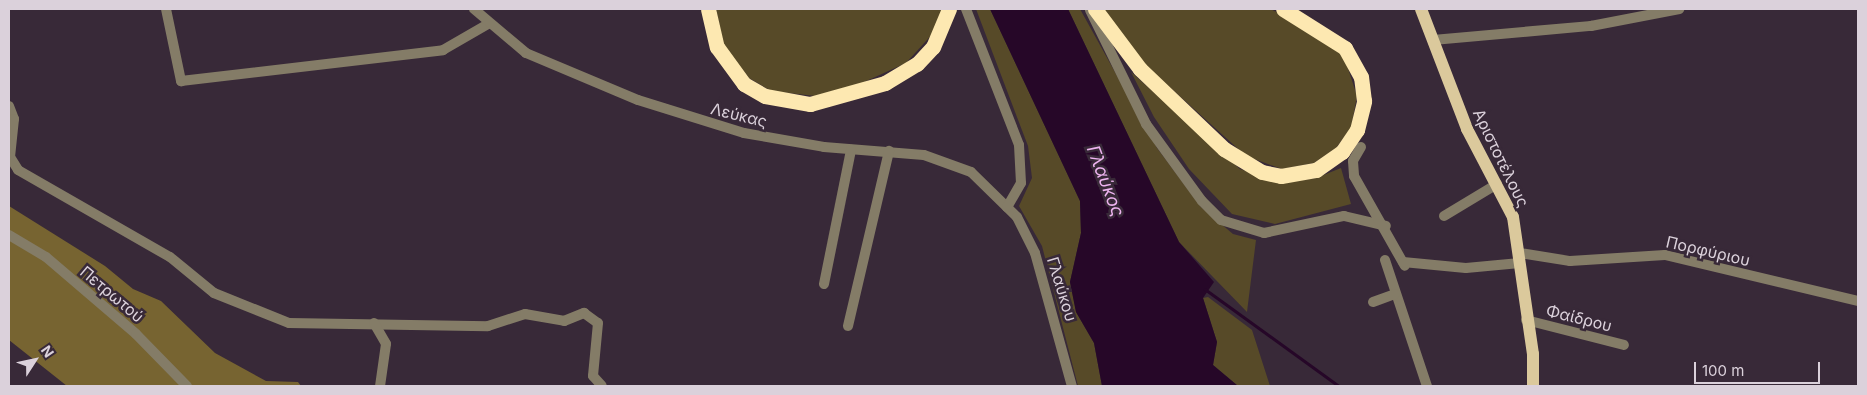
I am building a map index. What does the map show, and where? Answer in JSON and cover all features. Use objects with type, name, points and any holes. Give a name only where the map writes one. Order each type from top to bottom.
[{"type":"highway","points":[[708,9],[717,47],[744,84],[765,96],[810,104],[885,83],[917,64],[934,47],[950,9]]},
{"type":"highway","points":[[1095,9],[1140,69],[1224,149],[1262,172],[1281,176],[1316,170],[1342,152],[1357,130],[1364,101],[1361,77],[1345,48],[1283,9]]},
{"type":"main road","name":"Αριστοτέλους","points":[[1421,9],[1467,129],[1513,217],[1520,258],[1526,320],[1533,354],[1533,386]]},
{"type":"street","points":[[166,9],[181,81],[443,50],[488,24]]},
{"type":"street","name":"Λεύκας","points":[[474,9],[488,24],[526,54],[617,93],[744,133],[852,150],[889,152],[959,164],[1007,207]]},
{"type":"street","points":[[966,9],[1019,146],[1021,182],[1007,207]]},
{"type":"street","points":[[1089,9],[1146,124],[1202,201],[1222,220],[1264,233],[1344,216],[1386,226]]},
{"type":"street","points":[[1433,40],[1591,26],[1679,9]]},
{"type":"street","points":[[9,106],[14,119],[10,157],[18,170],[170,258],[214,293],[289,323],[488,326],[518,315],[564,321],[584,313],[598,323],[593,376],[602,386]]},
{"type":"street","points":[[1361,147],[1353,161],[1354,176],[1386,226]]},
{"type":"street","points":[[824,284],[852,150]]},
{"type":"street","points":[[848,326],[889,152]]},
{"type":"street","points":[[1444,216],[1497,184]]},
{"type":"street","name":"Γλαύκου","points":[[1007,207],[1040,263],[1072,386]]},
{"type":"street","name":"Πορφύριου","points":[[1386,226],[1404,264],[1466,268],[1520,258],[1570,262],[1665,256],[1858,301]]},
{"type":"street","name":"Πετρωτού","points":[[9,235],[46,257],[136,334],[187,386]]},
{"type":"street","points":[[1385,260],[1427,386]]},
{"type":"street","points":[[1373,302],[1395,294]]},
{"type":"street","name":"Φαίδρου","points":[[1526,320],[1624,346]]},
{"type":"street","points":[[374,323],[386,344],[380,386]]},
{"type":"shaded area","points":[[716,9],[943,9],[937,29],[906,63],[862,83],[815,96],[771,91],[749,78],[724,46]]},
{"type":"shaded area","points":[[976,9],[990,9],[1080,201],[1081,233],[1070,282],[1076,312],[1094,343],[1102,386],[1078,386],[1042,246],[1019,206],[1032,178],[1028,146]]},
{"type":"shaded area","points":[[1068,9],[1080,9],[1157,148],[1201,207],[1233,234],[1256,240],[1247,312],[1179,242]]},
{"type":"shaded area","points":[[1102,9],[1270,9],[1288,17],[1332,45],[1345,59],[1357,96],[1351,128],[1336,148],[1314,163],[1282,169],[1246,156],[1143,63]]},
{"type":"shaded area","points":[[1131,72],[1240,169],[1282,183],[1316,178],[1341,168],[1351,204],[1275,224],[1232,214],[1189,169],[1154,117]]},
{"type":"shaded area","points":[[9,206],[105,266],[133,289],[161,301],[215,353],[266,381],[298,382],[301,386],[67,386],[9,340]]},
{"type":"shaded area","points":[[1208,297],[1252,330],[1270,386],[1238,386],[1213,365],[1217,342],[1203,298]]},
{"type":"water","name":"Γλαύκος","points":[[990,9],[1068,9],[1179,242],[1214,282],[1203,298],[1217,342],[1213,365],[1238,386],[1102,386],[1094,343],[1076,312],[1070,282],[1081,233],[1080,201]]},
{"type":"waterway","points":[[1205,289],[1339,386]]}]
